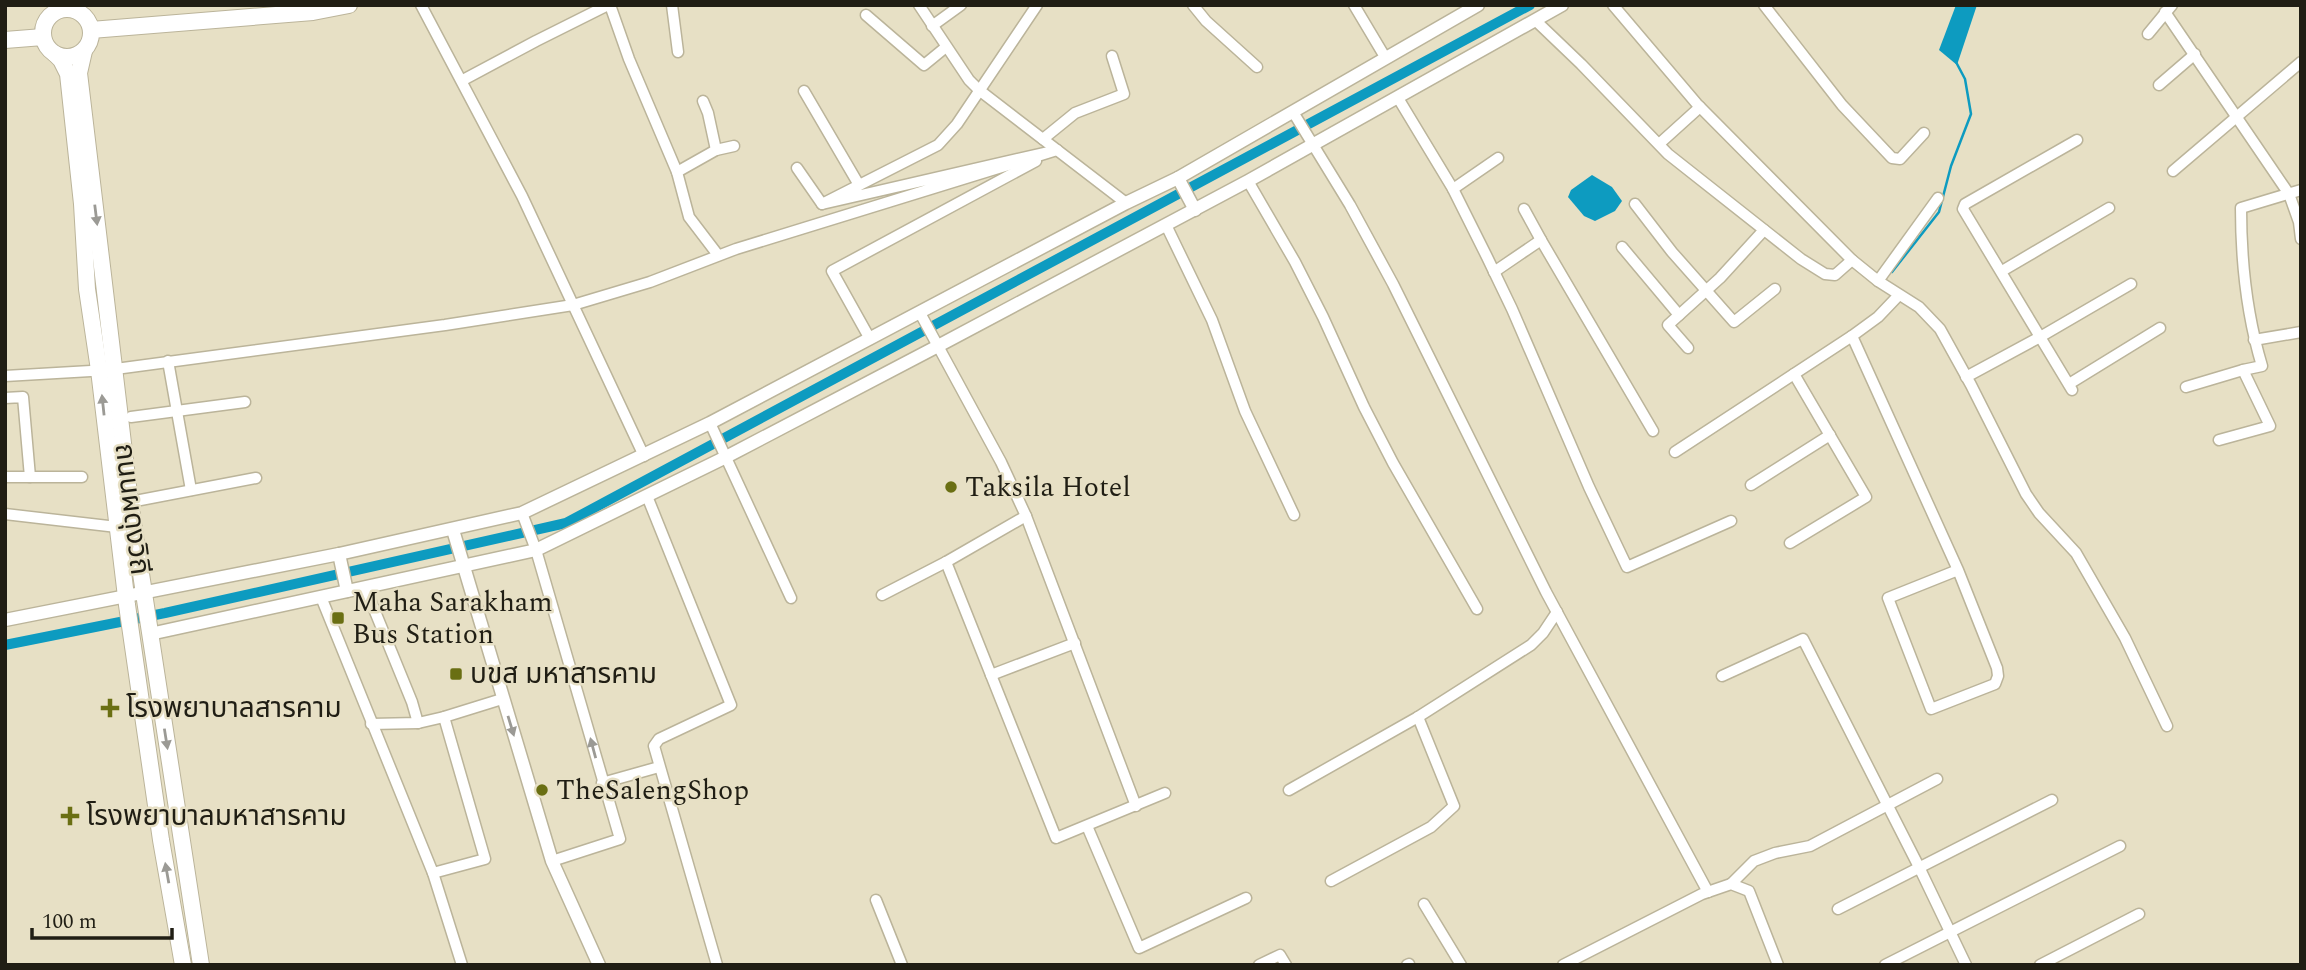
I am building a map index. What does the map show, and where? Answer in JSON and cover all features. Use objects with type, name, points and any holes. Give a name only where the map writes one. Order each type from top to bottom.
[{"type":"main road","points":[[92,30],[313,12],[342,6]]},
{"type":"main road","points":[[62,7],[78,11],[89,22],[92,30],[84,51],[70,57],[49,50],[43,37],[47,19],[62,7]]},
{"type":"main road","points":[[5,40],[43,37]]},
{"type":"main road","name":"ถนนผดุงวิถี","points":[[84,51],[79,73],[107,370],[117,527],[161,841],[183,965]]},
{"type":"main road","name":"ถนนผดุงวิถี","points":[[55,54],[68,74],[82,204],[87,289],[107,370],[131,502],[201,965]]},
{"type":"street","points":[[421,5],[522,196],[644,456]]},
{"type":"street","points":[[463,80],[609,5],[677,172],[689,217],[718,255]]},
{"type":"street","points":[[672,5],[678,52]]},
{"type":"street","points":[[919,5],[969,80],[979,90],[1126,203]]},
{"type":"street","points":[[932,26],[961,5]]},
{"type":"street","points":[[822,204],[938,145],[957,124],[1037,5]]},
{"type":"street","points":[[1193,5],[1206,21],[1257,67]]},
{"type":"street","points":[[1354,5],[1385,57]]},
{"type":"street","points":[[5,620],[126,600],[522,513],[710,423],[1178,178],[1478,5]]},
{"type":"street","points":[[149,628],[321,597],[536,550],[726,457],[1195,210],[1562,5]]},
{"type":"street","points":[[1613,5],[1700,107],[1852,260],[1898,296],[1919,307],[1940,329],[2026,494],[2039,513],[2076,553],[2113,617],[2167,726]]},
{"type":"street","points":[[1764,5],[1842,105],[1892,158],[1900,159],[1924,133]]},
{"type":"street","points":[[2148,34],[2169,9],[2195,54],[2289,194],[2300,222],[2301,239]]},
{"type":"street","points":[[866,15],[924,65],[946,47]]},
{"type":"street","points":[[1535,20],[1659,145],[1801,259],[1825,274],[1835,275],[1852,260]]},
{"type":"street","points":[[2159,85],[2195,54]]},
{"type":"street","points":[[1043,139],[1075,113],[1124,94],[1112,56]]},
{"type":"street","points":[[2173,171],[2301,62]]},
{"type":"street","points":[[804,91],[859,185]]},
{"type":"street","points":[[1398,97],[1453,189],[1513,310],[1592,495],[1628,567],[1731,521]]},
{"type":"street","points":[[703,101],[716,150]]},
{"type":"street","points":[[1659,145],[1700,107]]},
{"type":"street","points":[[1293,112],[1350,205],[1393,285],[1557,612],[1708,892]]},
{"type":"street","points":[[2077,140],[1965,204],[1963,209],[2070,387],[2160,328]]},
{"type":"street","points":[[677,172],[716,150],[734,146]]},
{"type":"street","points":[[5,376],[107,370],[573,305],[650,282],[718,255],[1057,149]]},
{"type":"street","points":[[822,204],[1057,149]]},
{"type":"street","points":[[870,339],[832,271],[1057,149]]},
{"type":"street","points":[[1453,189],[1499,158]]},
{"type":"street","points":[[797,168],[822,204]]},
{"type":"street","points":[[1178,178],[1195,210]]},
{"type":"street","points":[[1248,181],[1295,261],[1364,407],[1394,463],[1477,608]]},
{"type":"street","points":[[2186,387],[2262,366],[2254,340],[2241,234],[2241,208],[2301,190]]},
{"type":"street","points":[[1878,281],[1938,198]]},
{"type":"street","points":[[1635,204],[1734,322],[1775,289]]},
{"type":"street","points":[[2002,271],[2109,208]]},
{"type":"street","points":[[1524,209],[1653,431]]},
{"type":"street","points":[[1166,225],[1212,320],[1245,411],[1294,515]]},
{"type":"street","points":[[1688,348],[1668,325],[1720,278],[1764,230]]},
{"type":"street","points":[[1494,272],[1541,240]]},
{"type":"street","points":[[1622,247],[1679,315]]},
{"type":"street","points":[[1966,377],[2131,284]]},
{"type":"street","points":[[1675,452],[1878,317],[1898,296]]},
{"type":"street","points":[[920,313],[1001,462],[1026,516],[1136,806]]},
{"type":"street","points":[[2254,340],[2301,332]]},
{"type":"street","points":[[1852,335],[1958,570],[1997,668],[1995,684],[1931,709],[1888,598],[1958,570]]},
{"type":"street","points":[[168,361],[191,490]]},
{"type":"street","points":[[2219,440],[2270,426],[2243,370]]},
{"type":"street","points":[[1790,543],[1866,497],[1794,374]]},
{"type":"street","points":[[5,398],[23,397],[30,477]]},
{"type":"street","points":[[131,416],[246,402]]},
{"type":"street","points":[[710,423],[791,598]]},
{"type":"street","points":[[1751,485],[1830,435]]},
{"type":"street","points":[[5,477],[82,477]]},
{"type":"street","points":[[131,502],[256,478]]},
{"type":"street","points":[[647,496],[731,705],[659,739],[654,746],[717,965]]},
{"type":"street","points":[[522,513],[536,550],[620,839],[552,860]]},
{"type":"street","points":[[5,514],[117,527]]},
{"type":"street","points":[[882,595],[1026,516]]},
{"type":"street","points":[[453,530],[552,860],[599,965]]},
{"type":"street","points":[[339,554],[347,591]]},
{"type":"street","points":[[946,562],[1056,838],[1165,793]]},
{"type":"street","points":[[365,587],[418,723]]},
{"type":"street","points":[[321,597],[433,873],[462,965]]},
{"type":"street","points":[[1289,790],[1418,717],[1531,645],[1544,633],[1557,612]]},
{"type":"street","points":[[1722,676],[1803,639],[1966,965]]},
{"type":"street","points":[[991,675],[1075,643]]},
{"type":"street","points":[[371,724],[418,723],[502,699]]},
{"type":"street","points":[[433,873],[485,859],[444,717]]},
{"type":"street","points":[[1331,881],[1431,827],[1454,806],[1418,717]]},
{"type":"street","points":[[602,783],[659,767]]},
{"type":"street","points":[[1563,965],[1708,892],[1731,884],[1754,861],[1775,853],[1810,846],[1937,779]]},
{"type":"street","points":[[1838,909],[2052,800]]},
{"type":"street","points":[[1087,825],[1139,948],[1246,898]]},
{"type":"street","points":[[1885,965],[1949,930],[2120,846]]},
{"type":"street","points":[[1731,884],[1749,891],[1778,965]]},
{"type":"street","points":[[876,900],[902,965]]},
{"type":"street","points":[[1424,904],[1461,965]]},
{"type":"street","points":[[2040,965],[2139,914]]},
{"type":"street","points":[[1259,965],[1280,955],[1286,965]]},
{"type":"water","points":[[1956,5],[1977,5],[1957,65],[1939,50]]},
{"type":"water","points":[[1592,175],[1612,187],[1622,201],[1615,211],[1595,221],[1584,216],[1568,197],[1571,190]]},
{"type":"waterway","points":[[5,645],[165,613],[566,523],[1530,5]]},
{"type":"waterway","points":[[1892,272],[1939,212],[1951,166],[1971,114],[1965,79],[1956,62]]},
{"type":"place","name":"Taksila Hotel","points":[[951,487]]},
{"type":"place","name":"Maha Sarakham Bus Station","points":[[338,618]]},
{"type":"place","name":"บขส มหาสารคาม","points":[[456,674]]},
{"type":"place","name":"โรงพยาบาลสารคาม","points":[[110,708]]},
{"type":"place","name":"TheSalengShop","points":[[542,790]]},
{"type":"place","name":"โรงพยาบาลมหาสารคาม","points":[[70,816]]}]
